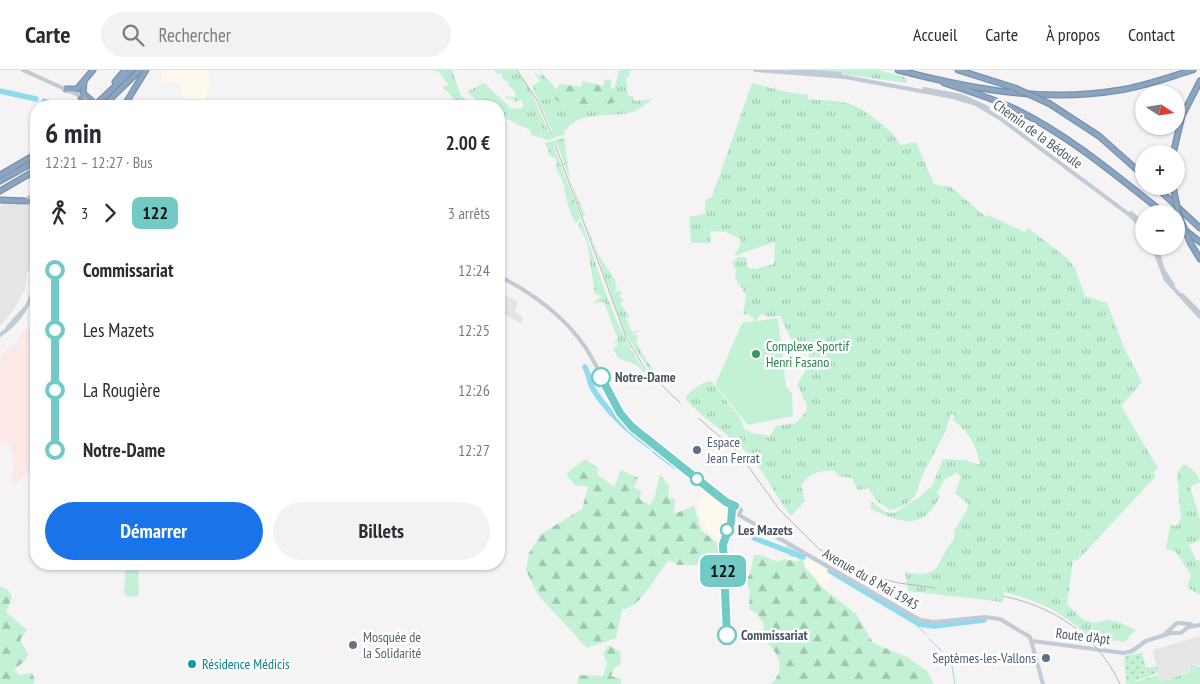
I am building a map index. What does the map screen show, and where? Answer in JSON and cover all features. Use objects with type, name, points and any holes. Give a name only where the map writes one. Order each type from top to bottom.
[{"type":"highway","points":[[66,90],[77,89],[93,70]]},
{"type":"highway","points":[[106,94],[125,70]]},
{"type":"highway","points":[[99,100],[132,70]]},
{"type":"highway","points":[[109,100],[140,70]]},
{"type":"highway","points":[[128,100],[146,70]]},
{"type":"highway","points":[[898,70],[1007,93],[1061,96],[1131,88],[1193,70]]},
{"type":"highway","points":[[958,70],[1015,88],[1050,104],[1099,136],[1135,168]]},
{"type":"highway","points":[[929,78],[989,98],[1048,127],[1091,156],[1154,205]]},
{"type":"highway","points":[[85,80],[82,90],[89,100]]},
{"type":"highway","points":[[1176,145],[1182,116],[1200,81]]},
{"type":"highway","points":[[77,89],[81,100]]},
{"type":"highway","points":[[0,174],[30,156]]},
{"type":"highway","points":[[0,181],[30,164]]},
{"type":"highway","points":[[0,191],[30,174]]},
{"type":"highway","points":[[1165,195],[1200,228]]},
{"type":"highway","points":[[1176,195],[1179,216],[1191,244],[1200,259]]},
{"type":"highway","points":[[0,200],[30,204]]},
{"type":"highway","points":[[1185,230],[1200,242]]},
{"type":"street","points":[[23,70],[84,100]]},
{"type":"street","name":"Chemin de la Bédoule","points":[[755,70],[845,77],[953,96],[976,104],[1001,119],[1135,221]]},
{"type":"street","name":"Chemin de la Bédoule","points":[[790,70],[845,75],[948,93],[981,103],[1135,218]]},
{"type":"street","points":[[1157,255],[1170,282],[1200,314]]},
{"type":"street","points":[[1157,255],[1166,280],[1200,318]]},
{"type":"street","points":[[505,279],[534,296],[570,329],[587,350],[620,413],[632,427],[733,507]]},
{"type":"street","points":[[0,334],[18,317],[28,305],[30,298]]},
{"type":"street","name":"Avenue du 8 Mai 1945","points":[[748,518],[741,510],[733,507],[734,514],[748,518],[920,620],[934,622],[993,617],[1027,634],[1032,641]]},
{"type":"street","points":[[739,514],[741,510]]},
{"type":"street","points":[[1132,651],[1146,639],[1170,632],[1177,623],[1186,627],[1200,624]]},
{"type":"street","points":[[1174,627],[1176,633]]},
{"type":"street","name":"Route d'Apt","points":[[1032,641],[1075,645],[1119,653],[1132,651],[1146,641],[1181,633],[1186,627]]},
{"type":"street","points":[[1032,641],[1043,684]]},
{"type":"shaded area","points":[[170,70],[208,70],[209,81],[211,82],[205,100],[183,100],[180,83],[162,83],[161,72]]},
{"type":"shaded area","points":[[10,202],[23,202],[30,207],[30,271],[27,272],[25,289],[13,311],[0,326],[0,205]]},
{"type":"shaded area","points":[[505,295],[518,301],[515,312],[523,317],[521,324],[505,315]]},
{"type":"shaded area","points":[[30,326],[30,471],[13,485],[11,482],[14,464],[8,440],[0,444],[0,357],[11,345],[13,347],[19,341],[21,333]]},
{"type":"shaded area","points":[[708,492],[728,508],[730,516],[721,540],[712,535],[701,521],[697,501]]},
{"type":"shaded area","points":[[805,556],[832,574],[826,586],[822,585],[805,566]]},
{"type":"shaded area","points":[[1200,636],[1200,666],[1189,664],[1190,671],[1160,682],[1153,650]]},
{"type":"green space","points":[[433,70],[452,70],[461,96],[467,100],[455,100],[441,85],[445,87],[448,84],[440,73]]},
{"type":"green space","points":[[494,70],[516,70],[530,89],[549,133],[553,132],[532,86],[540,81],[534,73],[542,76],[539,70],[562,95],[612,98],[619,70],[633,70],[629,71],[630,76],[626,77],[628,96],[633,96],[634,101],[653,99],[632,112],[587,117],[579,120],[571,124],[565,131],[563,128],[565,134],[548,140],[532,135],[530,130],[505,118],[505,102],[511,108],[521,109],[524,105],[521,100],[514,102],[514,100],[508,98],[507,100],[505,96],[515,97],[516,93],[508,85],[509,82],[501,78],[503,75],[500,73],[499,75]]},
{"type":"green space","points":[[816,70],[877,70],[905,77],[907,81],[906,83]]},
{"type":"green space","points":[[605,79],[611,80],[611,88],[617,89],[620,95],[626,96],[626,100],[591,108],[584,103],[582,107],[586,109],[578,110],[565,106],[554,98],[559,84],[581,87],[583,81],[603,86]]},
{"type":"green space","points":[[484,83],[502,100],[477,100],[467,92]]},
{"type":"green space","points":[[752,83],[808,95],[808,99],[853,105],[889,130],[900,145],[916,142],[934,184],[951,187],[986,217],[988,215],[1025,232],[1028,228],[1067,258],[1075,268],[1085,296],[1107,303],[1125,350],[1142,382],[1121,406],[1158,468],[1154,472],[1155,477],[1077,561],[1073,560],[1067,604],[1082,619],[1094,623],[1107,620],[1119,622],[1136,630],[1124,642],[1102,639],[1100,648],[1078,627],[1056,612],[1033,601],[1004,592],[1003,602],[908,591],[905,572],[918,574],[933,571],[955,539],[954,531],[967,510],[968,504],[955,493],[961,477],[957,473],[945,479],[937,493],[940,496],[926,515],[919,520],[902,521],[892,518],[871,509],[871,501],[885,512],[894,513],[921,496],[932,486],[943,459],[965,460],[980,465],[977,452],[971,440],[964,429],[953,420],[955,416],[951,413],[946,431],[923,474],[915,496],[904,506],[890,510],[877,501],[868,488],[858,490],[852,478],[838,476],[835,471],[825,471],[815,473],[807,478],[801,486],[805,501],[791,516],[753,459],[687,401],[686,396],[692,391],[700,385],[711,381],[741,419],[744,429],[751,433],[770,436],[776,426],[796,423],[806,412],[807,404],[797,385],[810,362],[807,349],[802,348],[798,352],[790,351],[792,341],[780,316],[768,317],[761,314],[756,321],[750,315],[743,314],[746,295],[735,278],[736,269],[732,263],[738,257],[746,257],[748,268],[755,269],[774,264],[775,242],[734,256],[740,246],[741,239],[726,232],[710,231],[711,243],[691,243],[689,217],[705,214],[705,200],[712,197]]},
{"type":"green space","points":[[564,138],[570,180],[585,215],[583,218],[558,146],[554,147],[581,219],[575,223],[568,206],[564,185],[555,165],[557,164],[555,158],[551,157],[545,143]]},
{"type":"green space","points":[[584,219],[598,254],[614,278],[617,288],[614,292],[622,291],[619,297],[624,300],[620,303],[630,317],[626,318],[632,332],[641,330],[632,335],[638,335],[636,341],[645,359],[653,369],[651,373],[625,333]]},
{"type":"green space","points":[[581,220],[618,323],[650,380],[637,365],[618,358],[613,349],[619,343],[613,342],[618,340],[604,302],[593,303],[602,296],[595,294],[587,242],[578,224]]},
{"type":"green space","name":"Complexe Sportif Henri Fasano","points":[[778,318],[786,387],[792,393],[793,416],[748,425],[715,385],[742,323]]},
{"type":"green space","points":[[585,459],[598,468],[597,474],[614,487],[621,470],[638,478],[634,487],[642,492],[639,499],[650,505],[655,496],[660,474],[669,486],[668,497],[675,499],[674,514],[694,506],[701,530],[721,546],[720,565],[677,565],[669,560],[642,597],[635,604],[622,609],[616,638],[587,648],[538,595],[526,570],[529,553],[541,534],[582,509],[588,487],[575,485],[566,474]]},
{"type":"green space","points":[[1183,464],[1194,471],[1200,482],[1190,487],[1200,519],[1200,540],[1189,545],[1196,560],[1200,560],[1200,595],[1187,587],[1191,575],[1175,551],[1166,549],[1170,525],[1176,526],[1181,519],[1177,474]]},
{"type":"green space","points":[[787,545],[806,556],[802,559],[805,567],[822,587],[857,615],[873,643],[909,658],[927,671],[934,684],[771,684],[779,672],[778,657],[766,641],[763,642],[756,637],[762,634],[764,624],[757,614],[749,609],[750,592],[746,579],[750,574],[754,555],[761,555],[778,562],[784,559],[799,562],[798,557],[790,557],[784,550]]},
{"type":"green space","points":[[126,570],[138,570],[139,596],[128,597],[124,593]]},
{"type":"green space","points":[[0,586],[9,591],[12,598],[6,612],[27,630],[20,640],[28,654],[25,661],[14,669],[19,675],[32,673],[35,681],[33,684],[0,684]]},
{"type":"green space","points":[[609,645],[620,652],[621,664],[614,668],[611,676],[621,679],[621,684],[577,684],[579,675],[603,676],[607,663],[603,654]]},
{"type":"green space","points":[[1142,653],[1146,668],[1157,666],[1158,673],[1126,684],[1124,656]]},
{"type":"green space","points":[[1190,665],[1200,667],[1200,684],[1127,684],[1158,675],[1160,682],[1190,672]]},
{"type":"waterway","points":[[0,91],[36,99]]},
{"type":"waterway","points":[[585,367],[593,389],[605,406],[626,428],[651,447]]},
{"type":"waterway","points":[[655,451],[675,466]]},
{"type":"waterway","points":[[754,538],[803,557]]},
{"type":"waterway","points":[[830,571],[919,624],[934,626],[984,620]]},
{"type":"waterway","points":[[912,620],[926,635]]},
{"type":"waterway","points":[[929,639],[942,651]]},
{"type":"waterway","points":[[946,656],[952,666],[955,684]]},
{"type":"railway","points":[[517,70],[537,100],[551,133]]},
{"type":"railway","points":[[556,147],[626,337],[645,369],[680,403]]},
{"type":"railway","points":[[698,418],[737,451],[779,509],[819,549],[863,574],[899,583],[935,588]]},
{"type":"railway","points":[[1003,596],[1040,608],[1072,626],[1099,651],[1111,667],[1120,684]]},
{"type":"bus line","name":"122","points":[[601,377],[620,413],[632,427],[726,502],[735,506],[732,509],[731,523],[723,544],[727,635]]},
{"type":"place","name":"Complexe Sportif Henri Fasano","points":[[756,354]]},
{"type":"place","name":"Notre-Dame","points":[[601,377]]},
{"type":"place","name":"Espace Jean Ferrat","points":[[697,450]]},
{"type":"place","name":"Les Mazets","points":[[727,530]]},
{"type":"place","name":"Commissariat","points":[[727,635]]},
{"type":"place","name":"Mosquée de la Solidarité","points":[[353,645]]},
{"type":"place","name":"Septèmes-les-Vallons","points":[[1046,658]]},
{"type":"place","name":"Résidence Médicis","points":[[192,664]]}]
